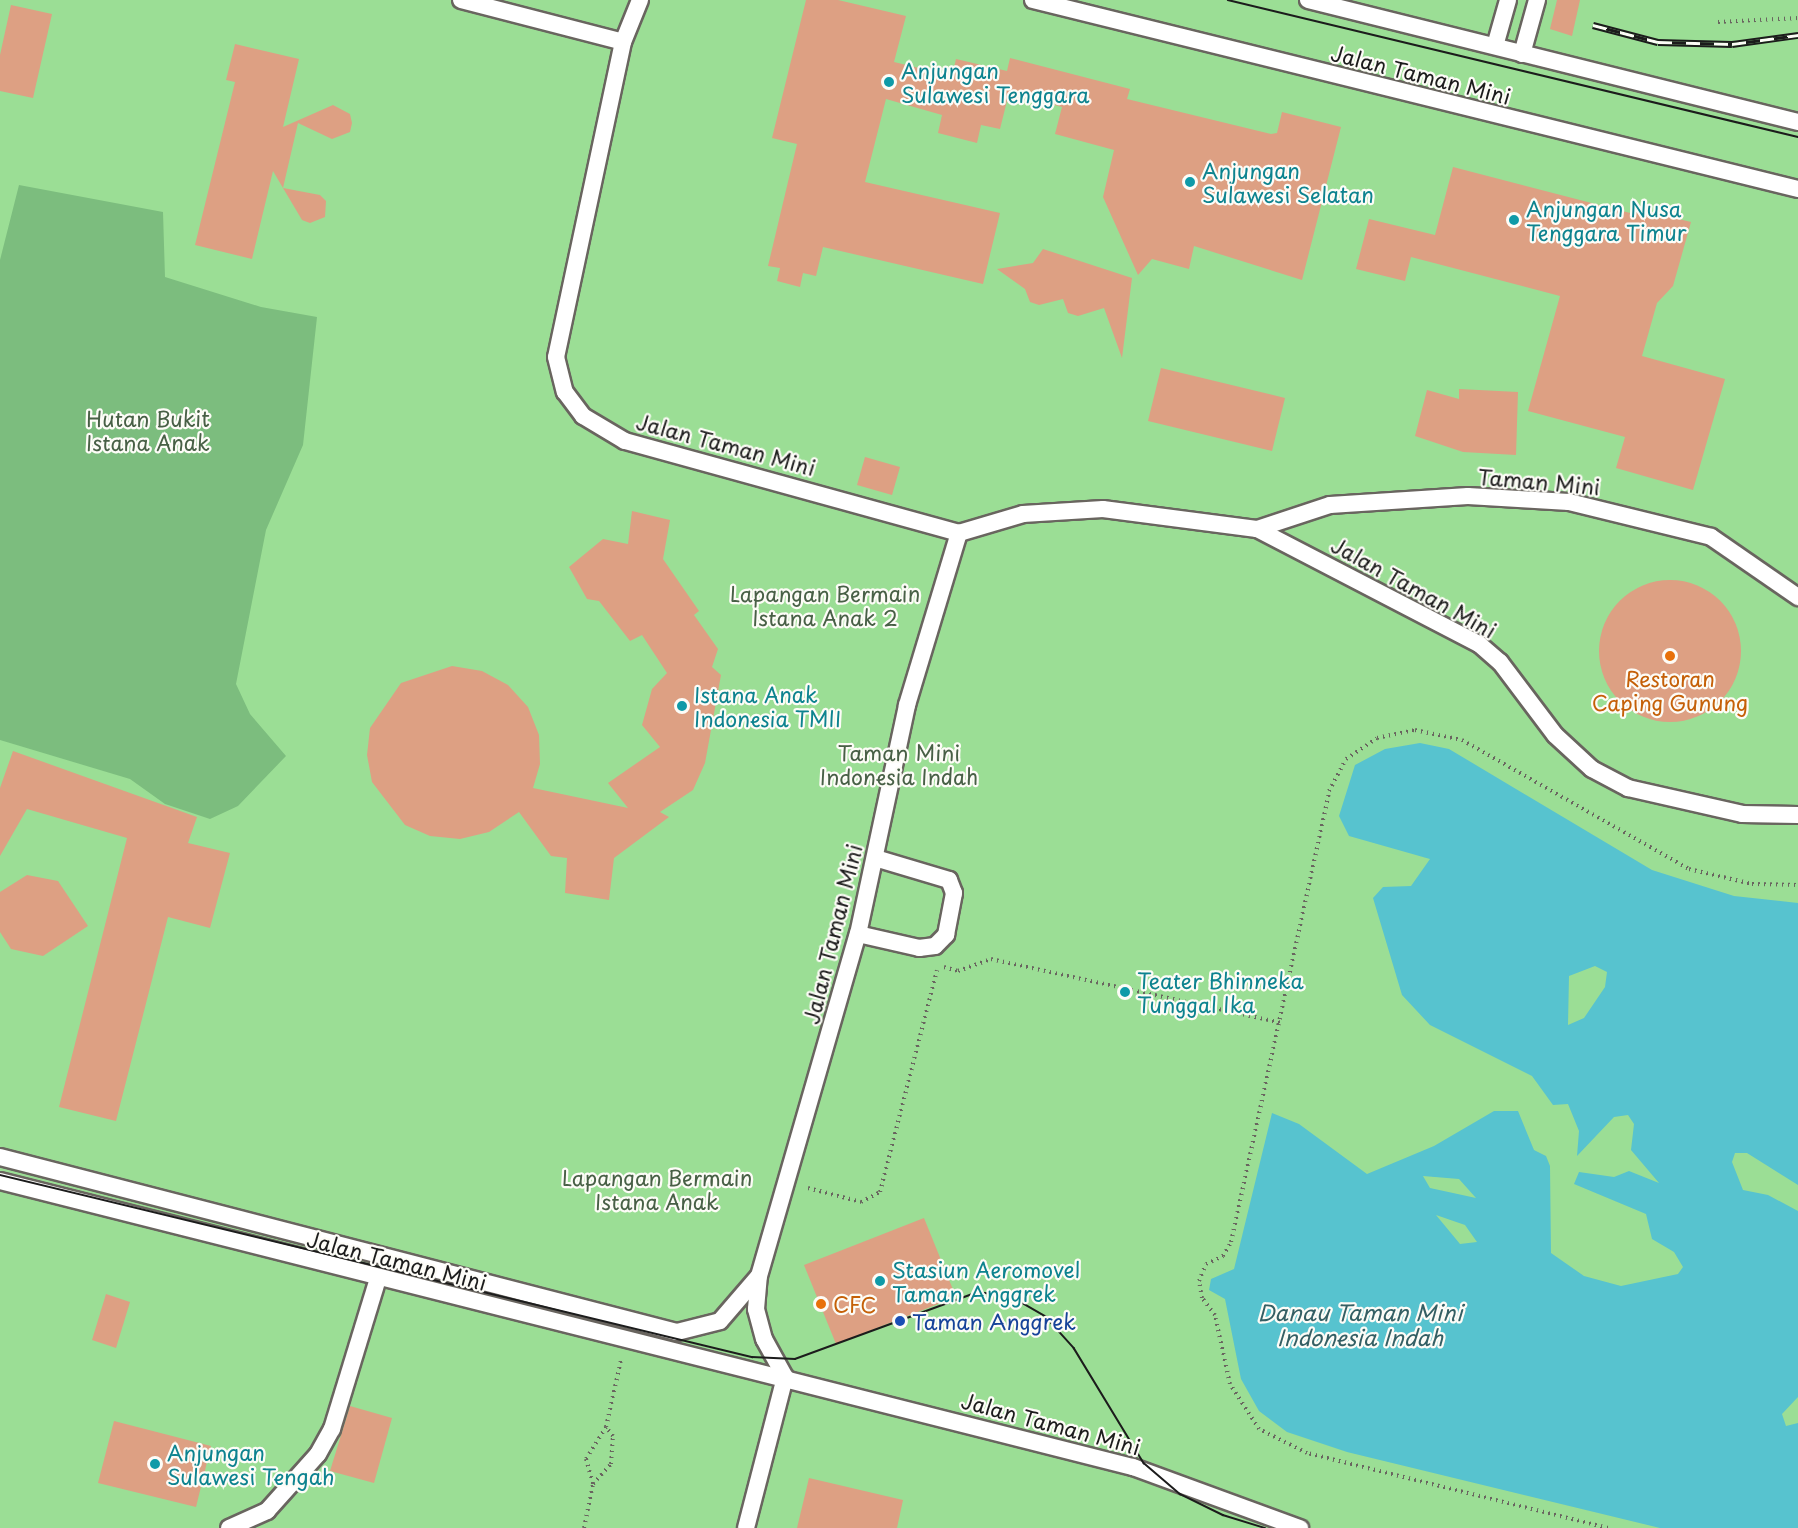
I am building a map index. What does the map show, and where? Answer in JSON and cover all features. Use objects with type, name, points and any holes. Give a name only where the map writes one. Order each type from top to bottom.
[{"type":"lane","points":[[461,0],[623,42]]},
{"type":"lane","name":"Jalan Taman Mini","points":[[640,0],[623,42],[556,357],[565,392],[583,416],[625,441],[959,533],[1023,514],[1103,509],[1257,529],[1479,644],[1500,662],[1555,735],[1610,778],[1628,788],[1742,814],[1798,815]]},
{"type":"lane","name":"Jalan Taman Mini","points":[[1033,0],[1798,189]]},
{"type":"lane","points":[[1308,0],[1798,122]]},
{"type":"lane","points":[[1496,46],[1508,0]]},
{"type":"lane","points":[[1522,54],[1537,0]]},
{"type":"lane","name":"Taman Mini","points":[[1257,529],[1329,505],[1468,496],[1569,502],[1711,537],[1798,597]]},
{"type":"lane","name":"Jalan Taman Mini","points":[[785,1377],[764,1339],[756,1309],[759,1276],[858,934],[907,705],[959,533]]},
{"type":"lane","points":[[858,934],[919,948],[935,946],[946,935],[954,893],[949,880],[875,858]]},
{"type":"lane","name":"Jalan Taman Mini","points":[[0,1157],[678,1332],[720,1321],[759,1276]]},
{"type":"lane","name":"Jalan Taman Mini","points":[[0,1181],[378,1279],[785,1377],[1133,1467],[1300,1528]]},
{"type":"lane","points":[[229,1528],[267,1511],[318,1454],[332,1429],[378,1279]]},
{"type":"lane","points":[[746,1528],[785,1377]]},
{"type":"lane","points":[[262,1528],[267,1511]]},
{"type":"path","points":[[1718,22],[1798,18]]},
{"type":"path","points":[[1608,1528],[1307,1453],[1259,1429],[1230,1384],[1215,1315],[1202,1298],[1199,1281],[1206,1264],[1223,1256],[1231,1242],[1281,1023],[1329,791],[1346,759],[1377,738],[1415,730],[1462,740],[1689,868],[1752,884],[1798,885]]},
{"type":"path","points":[[927,964],[958,971],[991,959],[1281,1023]]},
{"type":"path","points":[[786,1182],[861,1202],[880,1192],[938,966]]},
{"type":"path","points":[[584,1528],[593,1484],[586,1459],[606,1427],[626,1338]]},
{"type":"path","points":[[593,1484],[611,1464],[613,1436],[606,1427]]},
{"type":"green space","name":"Taman Mini Indonesia Indah","points":[[0,0],[1798,0],[1798,1528],[0,1528]]},
{"type":"green space","name":"Hutan Bukit Istana Anak","points":[[19,185],[163,212],[165,277],[261,307],[317,317],[303,445],[266,530],[236,684],[250,714],[286,756],[238,806],[210,819],[165,804],[130,779],[0,740],[0,260]]},
{"type":"water","name":"Danau Taman Mini Indonesia Indah","points":[[1420,743],[1449,749],[1652,870],[1734,896],[1798,903],[1798,1185],[1747,1153],[1735,1153],[1732,1162],[1743,1190],[1768,1195],[1798,1211],[1798,1397],[1782,1414],[1786,1426],[1798,1423],[1798,1528],[1660,1528],[1347,1452],[1287,1432],[1259,1411],[1241,1379],[1225,1299],[1209,1290],[1211,1279],[1234,1269],[1272,1113],[1299,1124],[1367,1174],[1434,1146],[1494,1111],[1518,1111],[1534,1150],[1546,1156],[1550,1166],[1551,1253],[1584,1276],[1621,1286],[1678,1274],[1683,1267],[1674,1252],[1652,1239],[1646,1214],[1574,1184],[1579,1172],[1614,1177],[1629,1171],[1659,1183],[1631,1150],[1634,1124],[1628,1115],[1614,1117],[1577,1156],[1579,1131],[1568,1104],[1553,1105],[1532,1076],[1430,1025],[1402,995],[1373,898],[1383,887],[1411,886],[1430,859],[1349,836],[1339,816],[1355,765],[1385,749]],"holes":[[[1595,966],[1607,972],[1605,987],[1584,1018],[1568,1025],[1569,976]],[[1423,1176],[1459,1179],[1476,1198],[1430,1188]],[[1436,1215],[1465,1225],[1477,1242],[1460,1244]]]},
{"type":"building","points":[[806,0],[838,0],[906,16],[894,62],[952,76],[956,59],[1007,71],[1010,58],[1130,89],[1127,99],[1271,134],[1277,133],[1282,112],[1341,127],[1302,280],[1194,246],[1189,269],[1152,259],[1138,275],[1103,197],[1114,150],[1055,134],[1062,107],[1009,93],[1000,129],[981,125],[977,143],[938,133],[942,115],[886,99],[865,182],[1000,213],[983,284],[823,247],[816,276],[803,273],[800,287],[777,281],[780,268],[768,266],[797,144],[772,138]]},
{"type":"building","points":[[1557,0],[1580,0],[1572,36],[1550,29]]},
{"type":"building","points":[[11,5],[52,14],[33,98],[0,91],[0,55]]},
{"type":"building","points":[[235,44],[299,59],[283,127],[333,105],[350,114],[352,123],[350,132],[332,139],[298,123],[283,188],[273,171],[252,259],[195,245],[235,82],[226,80]]},
{"type":"building","points":[[1453,167],[1634,214],[1635,208],[1691,222],[1673,286],[1657,303],[1642,356],[1725,379],[1693,490],[1616,468],[1625,437],[1528,411],[1560,296],[1411,257],[1405,281],[1356,269],[1369,219],[1435,235]]},
{"type":"building","points":[[283,188],[320,195],[326,201],[325,217],[310,223],[302,220]]},
{"type":"building","points":[[1043,249],[1132,278],[1122,358],[1104,308],[1078,316],[1068,313],[1063,299],[1039,305],[1030,302],[1025,289],[997,269],[1033,263]]},
{"type":"building","points":[[1161,368],[1285,398],[1272,451],[1148,421]]},
{"type":"building","points":[[1459,389],[1518,392],[1516,455],[1463,452],[1415,436],[1427,390],[1459,399]]},
{"type":"building","points":[[865,457],[900,467],[892,495],[857,485]]},
{"type":"building","points":[[632,511],[670,520],[663,559],[699,611],[694,615],[718,649],[712,667],[721,675],[705,763],[693,790],[660,812],[669,817],[614,858],[609,900],[565,893],[567,858],[551,856],[519,812],[489,832],[460,839],[430,836],[405,825],[372,782],[367,755],[370,728],[401,683],[452,666],[482,671],[508,685],[528,707],[539,735],[540,764],[533,788],[628,808],[608,783],[660,747],[642,725],[652,689],[667,673],[642,635],[630,641],[599,601],[587,599],[569,567],[603,539],[628,544]]},
{"type":"building","name":"Restoran Caping Gunung","points":[[1670,580],[1697,585],[1720,601],[1736,624],[1741,651],[1736,678],[1720,701],[1697,717],[1670,722],[1643,717],[1620,701],[1604,678],[1599,651],[1604,624],[1620,601],[1643,585]]},
{"type":"building","points":[[13,751],[197,817],[188,843],[230,853],[210,928],[168,917],[116,1121],[59,1107],[127,838],[27,809],[0,856],[0,788]]},
{"type":"building","points":[[27,875],[58,881],[88,926],[43,956],[11,949],[0,932],[0,892]]},
{"type":"building","name":"Stasiun Aeromovel Taman Anggrek","points":[[924,1218],[956,1297],[836,1344],[804,1265]]},
{"type":"building","points":[[106,1294],[130,1302],[116,1348],[92,1340]]},
{"type":"building","points":[[350,1406],[392,1418],[374,1483],[330,1471]]},
{"type":"building","name":"Anjungan Sulawesi Tengah","points":[[114,1421],[211,1446],[196,1507],[98,1483]]},
{"type":"building","points":[[809,1478],[903,1500],[897,1528],[797,1528]]},
{"type":"tram line","points":[[1228,0],[1798,137]]},
{"type":"tram line","points":[[0,1175],[752,1357],[795,1359],[978,1292],[1012,1297],[1046,1317],[1074,1348],[1144,1463],[1180,1494],[1223,1515],[1265,1528]]},
{"type":"railway","points":[[1593,25],[1658,42],[1732,44],[1798,35]]},
{"type":"place","name":"Anjungan Sulawesi Tenggara","points":[[889,82]]},
{"type":"place","name":"Anjungan Sulawesi Selatan","points":[[1190,182]]},
{"type":"place","name":"Anjungan Nusa Tenggara Timur","points":[[1514,220]]},
{"type":"place","name":"Restoran Caping Gunung","points":[[1670,656]]},
{"type":"place","name":"Istana Anak Indonesia TMII","points":[[682,706]]},
{"type":"place","name":"Teater Bhinneka Tunggal Ika","points":[[1125,992]]},
{"type":"place","name":"Stasiun Aeromovel Taman Anggrek","points":[[880,1281]]},
{"type":"place","name":"CFC","points":[[821,1304]]},
{"type":"place","name":"Taman Anggrek","points":[[900,1321]]},
{"type":"place","name":"Anjungan Sulawesi Tengah","points":[[155,1464]]},
{"type":"park label","name":"Lapangan Bermain Istana Anak 2","points":[[825,605]]},
{"type":"park label","name":"Lapangan Bermain Istana Anak","points":[[657,1189]]}]
